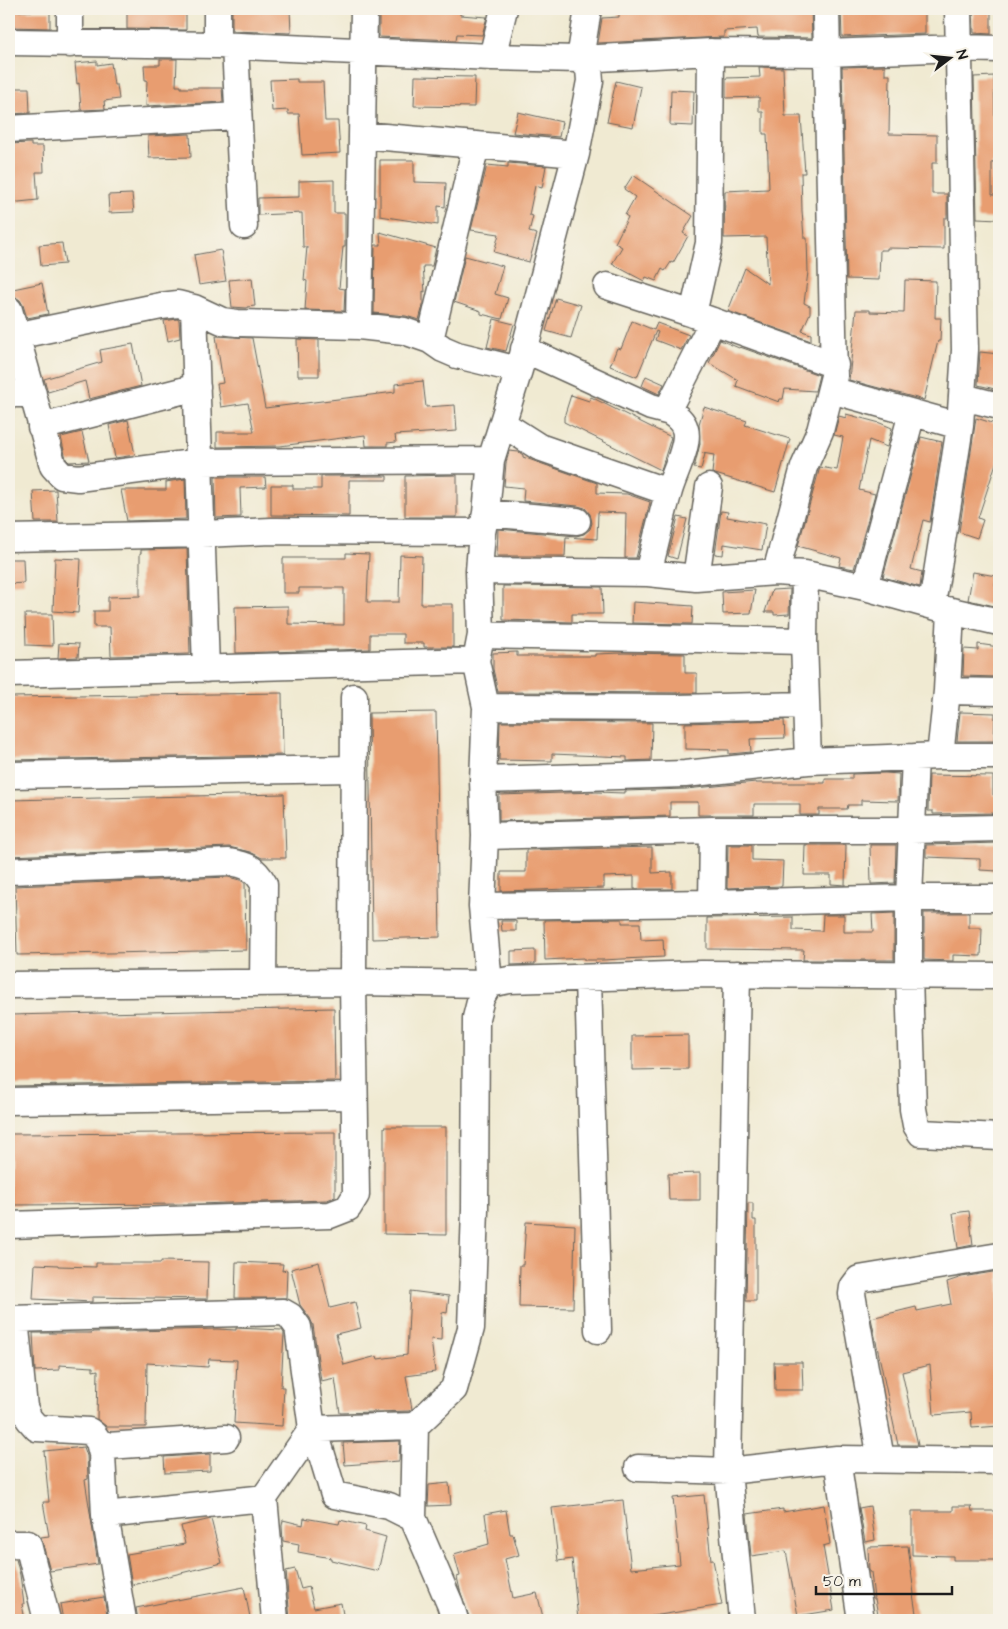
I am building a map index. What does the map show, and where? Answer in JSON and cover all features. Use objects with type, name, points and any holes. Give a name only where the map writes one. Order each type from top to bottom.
[{"type":"street","points":[[70,9],[70,44]]},
{"type":"street","points":[[217,9],[226,46],[238,116],[244,226]]},
{"type":"street","points":[[359,326],[364,9]]},
{"type":"street","points":[[492,57],[504,9]]},
{"type":"street","points":[[580,58],[588,9]]},
{"type":"street","points":[[776,572],[804,467],[820,431],[831,390],[835,365],[826,9]]},
{"type":"street","points":[[958,9],[965,340],[963,398],[941,608],[946,691],[911,830],[909,976],[913,1109],[916,1125],[921,1133],[999,1137]]},
{"type":"street","points":[[9,42],[226,46],[492,57],[580,58],[711,52],[827,53],[958,48],[999,49]]},
{"type":"street","points":[[670,412],[669,407],[703,317],[709,243],[711,52]]},
{"type":"street","points":[[312,1429],[415,1426],[454,1389],[471,1328],[475,1209],[476,1018],[481,998],[489,984],[482,906],[485,836],[483,780],[486,707],[476,661],[480,635],[479,571],[491,460],[522,360],[576,154],[590,81],[589,68],[580,58]]},
{"type":"street","points":[[9,128],[238,116]]},
{"type":"street","points":[[362,135],[576,154]]},
{"type":"street","points":[[430,340],[476,145]]},
{"type":"street","points":[[607,286],[703,317],[835,365]]},
{"type":"street","points":[[15,336],[160,306],[178,304],[194,308],[222,321],[237,323],[359,326],[404,331],[430,340],[443,349],[457,355],[522,360],[651,407],[670,412],[682,422],[686,429],[686,437],[676,474],[668,492],[648,573]]},
{"type":"street","points":[[194,308],[206,669]]},
{"type":"street","points":[[9,310],[15,336],[21,394],[41,427],[53,466],[62,476],[78,478],[200,462],[491,460]]},
{"type":"street","points":[[41,427],[197,387]]},
{"type":"street","points":[[831,390],[960,426]]},
{"type":"street","points":[[963,398],[999,406]]},
{"type":"street","points":[[865,587],[912,413]]},
{"type":"street","points":[[503,424],[539,447],[668,492]]},
{"type":"street","points":[[696,578],[709,487]]},
{"type":"street","points":[[9,538],[202,534],[484,522],[577,521]]},
{"type":"street","points":[[479,571],[648,573],[696,578],[776,572],[805,574],[865,587],[999,622]]},
{"type":"street","points":[[805,574],[805,706],[808,761]]},
{"type":"street","points":[[480,635],[804,641]]},
{"type":"street","points":[[9,674],[476,661]]},
{"type":"street","points":[[946,691],[999,692]]},
{"type":"street","points":[[9,1225],[330,1215],[348,1208],[356,1196],[353,982],[354,697]]},
{"type":"street","points":[[486,707],[678,708],[805,706]]},
{"type":"street","points":[[483,780],[685,774],[808,761],[999,756]]},
{"type":"street","points":[[9,775],[354,768]]},
{"type":"street","points":[[485,836],[713,830],[999,828]]},
{"type":"street","points":[[712,903],[713,830]]},
{"type":"street","points":[[9,872],[229,862],[246,865],[258,873],[264,884],[263,983]]},
{"type":"street","points":[[482,906],[999,898]]},
{"type":"street","points":[[9,985],[353,982],[489,984],[509,980],[737,974],[999,976]]},
{"type":"street","points":[[737,974],[728,1472],[742,1620]]},
{"type":"street","points":[[588,978],[598,1330]]},
{"type":"street","points":[[9,1101],[354,1096]]},
{"type":"street","points":[[881,1459],[852,1294],[853,1287],[859,1279],[999,1256]]},
{"type":"street","points":[[122,1620],[105,1515],[102,1454],[99,1442],[89,1431],[37,1428],[29,1419],[24,1407],[12,1319],[283,1312],[290,1316],[298,1327],[312,1429],[315,1432],[334,1495],[388,1506],[413,1518]]},
{"type":"street","points":[[415,1426],[413,1518],[455,1620]]},
{"type":"street","points":[[275,1620],[264,1498],[312,1429]]},
{"type":"street","points":[[99,1442],[108,1446],[226,1438]]},
{"type":"street","points":[[837,1459],[861,1620]]},
{"type":"street","points":[[638,1468],[728,1472],[837,1459],[999,1461]]},
{"type":"street","points":[[105,1515],[264,1498]]},
{"type":"street","points":[[9,1544],[28,1544],[47,1620]]},
{"type":"building","points":[[127,9],[186,9],[186,30],[127,29]]},
{"type":"building","points":[[232,9],[290,9],[291,33],[232,31]]},
{"type":"building","points":[[379,9],[394,9],[394,13],[432,11],[432,9],[460,9],[460,15],[487,17],[482,35],[457,34],[456,40],[379,37]]},
{"type":"building","points":[[619,9],[811,9],[812,38],[758,37],[757,29],[724,31],[724,37],[598,43],[602,18],[619,17]]},
{"type":"building","points":[[841,9],[925,9],[925,34],[842,37]]},
{"type":"building","points":[[973,9],[991,9],[991,34],[974,33]]},
{"type":"building","points":[[9,11],[50,11],[50,28],[9,27]]},
{"type":"building","points":[[160,59],[177,59],[176,86],[181,86],[181,88],[222,88],[223,102],[146,106],[147,80],[145,80],[144,65],[160,65]]},
{"type":"building","points":[[97,61],[97,65],[111,63],[114,85],[117,85],[119,99],[104,101],[105,109],[81,110],[75,63]]},
{"type":"building","points":[[885,66],[885,75],[890,75],[889,134],[937,135],[937,163],[932,163],[932,194],[947,194],[947,218],[944,218],[944,249],[887,248],[887,250],[880,250],[879,280],[847,279],[842,67]]},
{"type":"building","points":[[759,67],[783,68],[785,116],[801,116],[805,173],[801,173],[802,211],[804,238],[807,238],[808,272],[804,303],[810,306],[810,313],[802,331],[811,334],[811,341],[728,311],[745,268],[768,284],[766,237],[724,238],[725,191],[769,188],[767,134],[763,134],[763,112],[759,112],[759,97],[726,98],[726,78],[760,77]]},
{"type":"building","points":[[415,76],[475,77],[474,107],[414,106]]},
{"type":"building","points":[[994,76],[995,125],[999,125],[999,162],[992,162],[992,195],[999,195],[999,219],[977,218],[974,77]]},
{"type":"building","points":[[297,79],[297,82],[323,82],[325,121],[338,121],[340,153],[302,155],[299,114],[288,114],[288,110],[272,111],[270,80]]},
{"type":"building","points":[[616,81],[641,87],[633,127],[607,122]]},
{"type":"building","points":[[9,88],[29,88],[30,113],[9,114]]},
{"type":"building","points":[[671,90],[694,91],[693,126],[670,125]]},
{"type":"building","points":[[518,112],[562,122],[559,137],[513,133]]},
{"type":"building","points":[[190,134],[191,157],[149,158],[148,136]]},
{"type":"building","points":[[31,143],[31,146],[43,146],[44,172],[36,172],[38,200],[9,203],[9,144]]},
{"type":"building","points":[[380,160],[414,160],[414,182],[446,183],[445,207],[438,206],[438,225],[380,216]]},
{"type":"building","points":[[508,163],[546,166],[542,188],[535,186],[529,215],[533,216],[529,232],[537,234],[529,262],[494,252],[499,234],[471,230],[487,165],[508,167]]},
{"type":"building","points":[[633,175],[693,216],[683,233],[688,236],[673,263],[671,262],[665,271],[662,269],[656,281],[646,277],[644,281],[612,264],[622,247],[615,243],[628,217],[625,215],[635,197],[624,189]]},
{"type":"building","points":[[334,180],[334,213],[345,213],[345,247],[343,247],[339,288],[345,289],[344,311],[305,310],[307,281],[304,280],[307,247],[303,247],[302,213],[258,215],[258,198],[299,197],[299,181]]},
{"type":"building","points":[[132,194],[134,212],[109,213],[108,195]]},
{"type":"building","points":[[380,232],[436,248],[432,266],[423,266],[425,292],[423,291],[423,306],[419,320],[406,316],[374,313],[375,245],[381,245]]},
{"type":"building","points":[[62,243],[65,264],[41,266],[39,245]]},
{"type":"building","points":[[221,250],[226,281],[199,285],[194,255]]},
{"type":"building","points":[[465,256],[503,266],[495,294],[508,298],[502,319],[481,314],[481,311],[454,302]]},
{"type":"building","points":[[252,278],[255,306],[247,308],[232,307],[229,280]]},
{"type":"building","points":[[905,280],[936,281],[935,318],[941,318],[940,341],[938,341],[924,400],[849,380],[856,310],[904,313]]},
{"type":"building","points":[[42,283],[48,314],[27,318],[23,305],[14,296],[13,289]]},
{"type":"building","points":[[556,298],[581,305],[571,338],[546,331]]},
{"type":"building","points":[[494,319],[514,324],[506,351],[487,347]]},
{"type":"building","points":[[179,320],[180,338],[168,341],[164,321]]},
{"type":"building","points":[[632,321],[654,330],[657,323],[689,335],[681,350],[655,340],[658,332],[656,331],[637,377],[610,366],[617,348],[621,349]]},
{"type":"building","points":[[216,336],[252,338],[265,408],[395,392],[395,384],[423,381],[426,407],[455,405],[457,431],[395,435],[396,442],[387,443],[387,446],[366,446],[365,435],[280,446],[217,447],[217,432],[254,432],[248,403],[221,407],[217,384],[223,383]]},
{"type":"building","points":[[297,339],[319,340],[319,376],[298,376]]},
{"type":"building","points":[[720,340],[819,375],[815,391],[785,389],[783,399],[780,399],[779,402],[736,386],[738,380],[709,363]]},
{"type":"building","points":[[133,344],[141,386],[89,399],[85,381],[48,392],[44,379],[102,362],[100,350]]},
{"type":"building","points":[[980,352],[999,354],[999,390],[978,385]]},
{"type":"building","points":[[646,376],[664,384],[659,394],[642,386]]},
{"type":"building","points":[[571,395],[589,401],[591,397],[671,437],[661,470],[564,422]]},
{"type":"building","points":[[704,407],[747,421],[745,425],[790,439],[775,492],[712,473],[714,455],[702,453],[705,454],[701,469],[694,468],[700,444],[699,424]]},
{"type":"building","points":[[846,414],[892,428],[887,447],[869,440],[859,490],[875,494],[854,569],[839,566],[841,558],[798,546],[820,467],[837,470],[843,437],[834,435],[839,416],[846,418]]},
{"type":"building","points":[[976,418],[999,425],[999,454],[978,518],[983,520],[977,538],[959,532]]},
{"type":"building","points":[[128,420],[135,455],[115,458],[109,425]]},
{"type":"building","points":[[82,432],[89,461],[69,462],[66,459],[61,437]]},
{"type":"building","points":[[921,437],[942,442],[930,522],[923,520],[911,569],[922,572],[920,587],[883,577]]},
{"type":"building","points":[[509,451],[519,452],[523,457],[597,483],[597,493],[627,494],[650,502],[636,558],[625,558],[626,513],[598,512],[597,539],[566,537],[565,556],[497,556],[498,529],[576,536],[584,534],[590,529],[592,523],[590,514],[585,508],[523,501],[524,488],[504,486]]},
{"type":"building","points":[[457,475],[457,517],[405,517],[405,476]]},
{"type":"building","points":[[321,476],[387,476],[387,480],[349,480],[349,516],[271,515],[271,485],[293,485],[293,489],[321,489]]},
{"type":"building","points":[[215,477],[265,477],[266,487],[240,488],[241,517],[216,518]]},
{"type":"building","points":[[185,479],[186,519],[127,521],[121,490],[166,490],[166,482]]},
{"type":"building","points":[[56,490],[58,522],[35,522],[33,491]]},
{"type":"building","points":[[721,511],[728,512],[727,517],[766,524],[762,550],[724,544],[723,555],[715,554]]},
{"type":"building","points":[[678,517],[687,519],[677,559],[668,556]]},
{"type":"building","points":[[187,549],[190,654],[111,656],[110,627],[94,627],[94,611],[108,611],[108,597],[140,596],[141,550]]},
{"type":"building","points":[[346,553],[369,554],[367,602],[399,602],[400,555],[422,556],[421,604],[453,604],[453,647],[424,647],[424,643],[403,643],[403,634],[370,634],[370,649],[236,653],[235,607],[288,606],[288,624],[344,625],[344,588],[299,588],[299,593],[283,593],[283,558],[346,558]]},
{"type":"building","points":[[55,558],[81,559],[78,613],[53,611]]},
{"type":"building","points":[[9,559],[23,559],[24,583],[9,584]]},
{"type":"building","points":[[973,572],[996,576],[995,585],[999,586],[999,607],[968,600]]},
{"type":"building","points":[[503,586],[602,587],[603,614],[572,614],[572,622],[503,620]]},
{"type":"building","points":[[790,589],[789,614],[774,615],[774,612],[765,612],[772,590]]},
{"type":"building","points":[[755,590],[751,613],[723,614],[722,592]]},
{"type":"building","points":[[633,602],[693,606],[692,624],[632,623]]},
{"type":"building","points":[[25,614],[52,614],[53,646],[26,645]]},
{"type":"building","points":[[59,643],[79,644],[78,657],[58,658]]},
{"type":"building","points":[[978,644],[999,647],[997,677],[963,676],[964,649],[978,650]]},
{"type":"building","points":[[517,652],[517,656],[595,656],[595,654],[623,653],[685,654],[685,673],[697,673],[697,693],[498,692],[493,669],[493,653]]},
{"type":"building","points":[[282,693],[283,755],[9,760],[9,697]]},
{"type":"building","points":[[436,712],[440,937],[372,939],[369,713]]},
{"type":"building","points":[[960,712],[995,713],[994,741],[957,741]]},
{"type":"building","points":[[784,720],[785,738],[750,739],[751,752],[729,754],[729,750],[685,749],[685,723]]},
{"type":"building","points":[[500,722],[652,723],[651,760],[627,761],[627,757],[552,754],[552,761],[499,760]]},
{"type":"building","points":[[852,774],[899,774],[898,801],[861,800],[861,805],[848,805],[847,809],[819,809],[819,815],[800,815],[800,804],[754,804],[754,815],[698,815],[698,802],[670,802],[670,816],[499,821],[499,795],[625,793],[625,791],[686,789],[756,782],[825,783],[825,779],[852,779]]},
{"type":"building","points":[[929,775],[993,776],[993,795],[999,795],[999,813],[933,814],[933,811],[928,811]]},
{"type":"building","points":[[284,794],[286,858],[262,858],[250,852],[229,847],[9,856],[9,800]]},
{"type":"building","points":[[998,843],[998,871],[980,870],[980,859],[926,857],[926,845]]},
{"type":"building","points":[[728,845],[752,845],[752,860],[783,861],[782,886],[727,888]]},
{"type":"building","points":[[805,845],[846,845],[845,885],[831,884],[831,875],[804,875]]},
{"type":"building","points":[[870,845],[896,845],[895,883],[871,884]]},
{"type":"building","points":[[652,847],[652,873],[672,872],[672,889],[634,889],[634,876],[604,877],[604,888],[501,891],[501,872],[526,872],[526,850]]},
{"type":"building","points":[[228,877],[245,883],[246,950],[17,955],[15,886]]},
{"type":"building","points":[[894,913],[894,960],[803,960],[804,950],[707,949],[707,918],[793,917],[793,930],[822,931],[823,915],[844,915],[844,932],[873,932],[872,914]]},
{"type":"building","points":[[924,913],[969,913],[969,928],[982,928],[981,956],[953,955],[953,961],[924,960]]},
{"type":"building","points":[[622,919],[622,923],[640,923],[641,940],[663,939],[664,957],[545,960],[544,920]]},
{"type":"building","points":[[501,921],[516,921],[516,931],[502,931]]},
{"type":"building","points":[[535,950],[535,964],[511,965],[511,951]]},
{"type":"building","points":[[334,1008],[335,1081],[9,1086],[9,1015]]},
{"type":"building","points":[[688,1035],[688,1069],[632,1070],[632,1036]]},
{"type":"building","points":[[384,1127],[446,1127],[446,1235],[384,1234]]},
{"type":"building","points":[[335,1132],[335,1197],[327,1200],[196,1204],[9,1205],[9,1134]]},
{"type":"building","points":[[700,1173],[700,1200],[669,1200],[668,1174]]},
{"type":"building","points":[[748,1203],[753,1203],[753,1220],[756,1220],[756,1301],[746,1301]]},
{"type":"building","points":[[969,1211],[973,1245],[958,1248],[953,1213]]},
{"type":"building","points":[[526,1222],[575,1225],[573,1308],[519,1307],[520,1265],[523,1265]]},
{"type":"building","points":[[161,1261],[208,1262],[207,1299],[92,1297],[92,1302],[33,1299],[35,1264],[96,1267],[96,1263],[161,1263]]},
{"type":"building","points":[[236,1262],[283,1264],[282,1271],[287,1270],[286,1298],[235,1298]]},
{"type":"building","points":[[319,1262],[330,1308],[355,1302],[361,1328],[336,1334],[344,1365],[377,1356],[378,1359],[407,1355],[410,1291],[449,1296],[447,1313],[442,1312],[441,1340],[431,1339],[435,1372],[406,1376],[412,1409],[409,1411],[340,1413],[335,1378],[321,1381],[313,1325],[300,1305],[291,1269]]},
{"type":"building","points":[[999,1271],[999,1361],[996,1361],[999,1426],[972,1428],[971,1412],[934,1415],[930,1365],[902,1372],[918,1445],[898,1445],[871,1318],[916,1307],[917,1311],[951,1304],[947,1282],[962,1277]]},
{"type":"building","points":[[236,1328],[282,1330],[284,1333],[281,1387],[284,1387],[282,1426],[234,1423],[237,1360],[209,1359],[208,1367],[147,1363],[146,1427],[107,1427],[97,1419],[98,1370],[93,1371],[93,1367],[59,1365],[59,1370],[35,1371],[33,1333],[236,1330]]},
{"type":"building","points":[[774,1362],[802,1362],[803,1390],[775,1390]]},
{"type":"building","points":[[400,1441],[399,1461],[345,1465],[343,1443]]},
{"type":"building","points":[[84,1447],[87,1456],[88,1479],[85,1480],[98,1564],[50,1571],[41,1537],[49,1536],[43,1502],[49,1502],[44,1451]]},
{"type":"building","points":[[210,1454],[210,1471],[165,1473],[164,1457]]},
{"type":"building","points":[[449,1483],[451,1505],[428,1506],[429,1485]]},
{"type":"building","points":[[704,1495],[711,1560],[713,1560],[722,1605],[628,1620],[578,1620],[572,1559],[558,1561],[552,1508],[623,1500],[631,1569],[680,1564],[673,1498]]},
{"type":"building","points":[[824,1505],[830,1544],[823,1546],[834,1610],[798,1616],[786,1551],[751,1556],[747,1514],[783,1509],[783,1512]]},
{"type":"building","points":[[870,1506],[875,1540],[865,1542],[859,1508]]},
{"type":"building","points":[[953,1506],[971,1506],[972,1511],[999,1511],[999,1560],[953,1560],[953,1556],[912,1555],[912,1511],[953,1511]]},
{"type":"building","points":[[506,1510],[510,1534],[513,1534],[519,1555],[505,1559],[513,1598],[537,1593],[543,1617],[529,1620],[470,1620],[460,1590],[457,1577],[460,1576],[454,1554],[489,1544],[485,1514]]},
{"type":"building","points":[[304,1518],[339,1524],[340,1520],[366,1526],[365,1531],[386,1537],[378,1571],[331,1560],[331,1558],[298,1552],[299,1544],[283,1541],[283,1520],[303,1525]]},
{"type":"building","points":[[211,1519],[222,1563],[132,1585],[127,1554],[185,1544],[181,1526]]},
{"type":"building","points":[[908,1546],[917,1620],[879,1620],[871,1572],[869,1572],[868,1547]]},
{"type":"building","points":[[9,1559],[16,1559],[20,1575],[25,1620],[9,1620]]},
{"type":"building","points":[[295,1569],[301,1589],[309,1587],[314,1608],[341,1603],[344,1620],[290,1620],[286,1571]]},
{"type":"building","points":[[244,1587],[250,1617],[235,1620],[138,1620],[136,1608]]},
{"type":"building","points":[[104,1597],[108,1620],[63,1620],[60,1604]]}]
